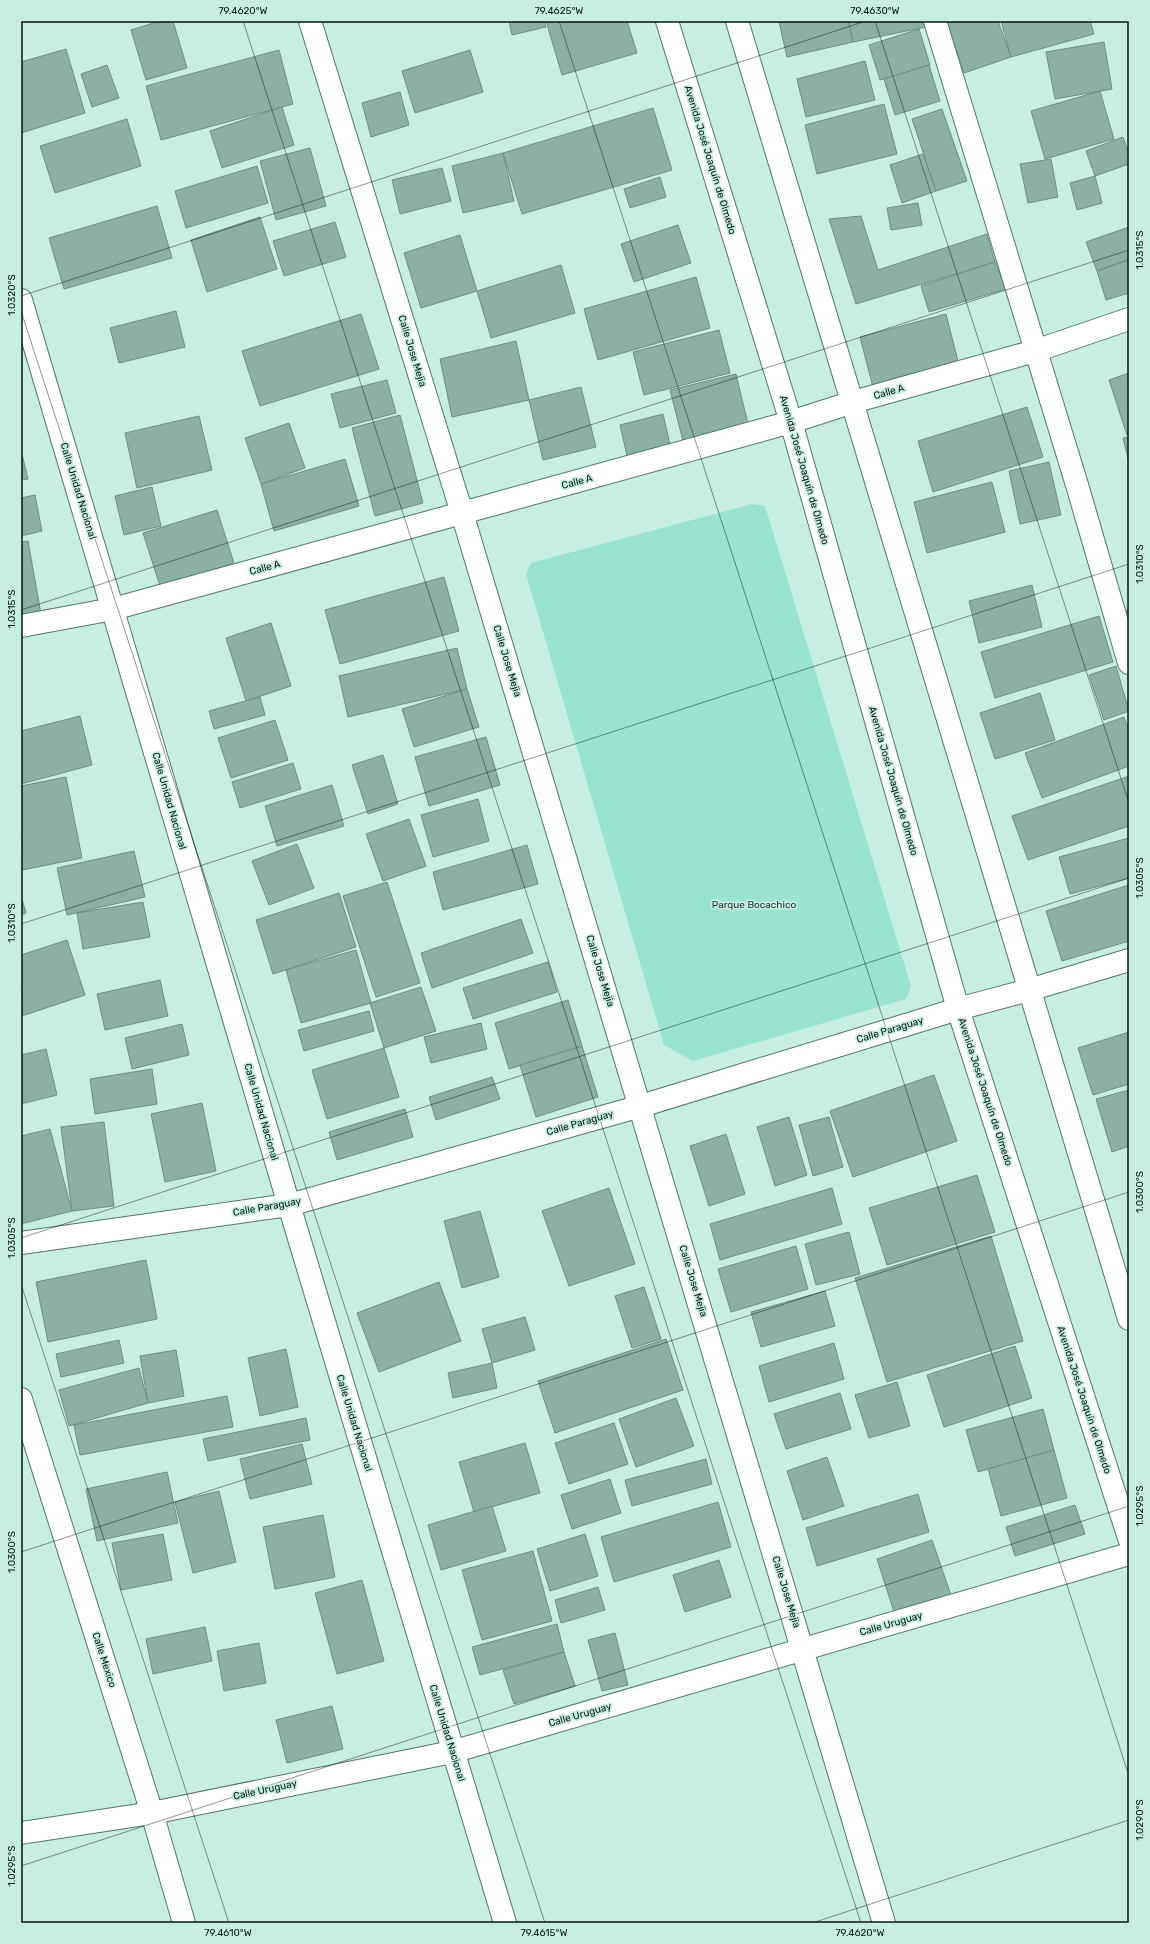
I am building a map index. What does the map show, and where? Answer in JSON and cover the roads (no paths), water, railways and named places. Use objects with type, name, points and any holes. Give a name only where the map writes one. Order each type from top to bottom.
[{"type":"street","name":"Calle Jose Mejia","points":[[310,21],[462,514],[641,1106],[884,1923]]},
{"type":"street","name":"Avenida José Joaquín de Olmedo","points":[[667,21],[790,422],[958,1009],[1129,1538]]},
{"type":"street","points":[[737,21],[1129,1319]]},
{"type":"street","points":[[935,21],[1129,662]]},
{"type":"street","name":"Calle Unidad Nacional","points":[[21,300],[289,1206],[452,1752],[505,1923]]},
{"type":"street","name":"Calle A","points":[[21,626],[113,609],[462,514],[790,422],[853,402],[1035,350],[1129,319]]},
{"type":"street","name":"Calle Paraguay","points":[[21,1243],[289,1206],[641,1106],[958,1009],[1029,990],[1129,960]]},
{"type":"street","name":"Calle Mexico","points":[[21,1399],[152,1813],[184,1923]]},
{"type":"street","name":"Calle Uruguay","points":[[21,1833],[152,1813],[452,1752],[1129,1554]]},
{"type":"park label","name":"Parque Bocachico","points":[[754,905]]}]
